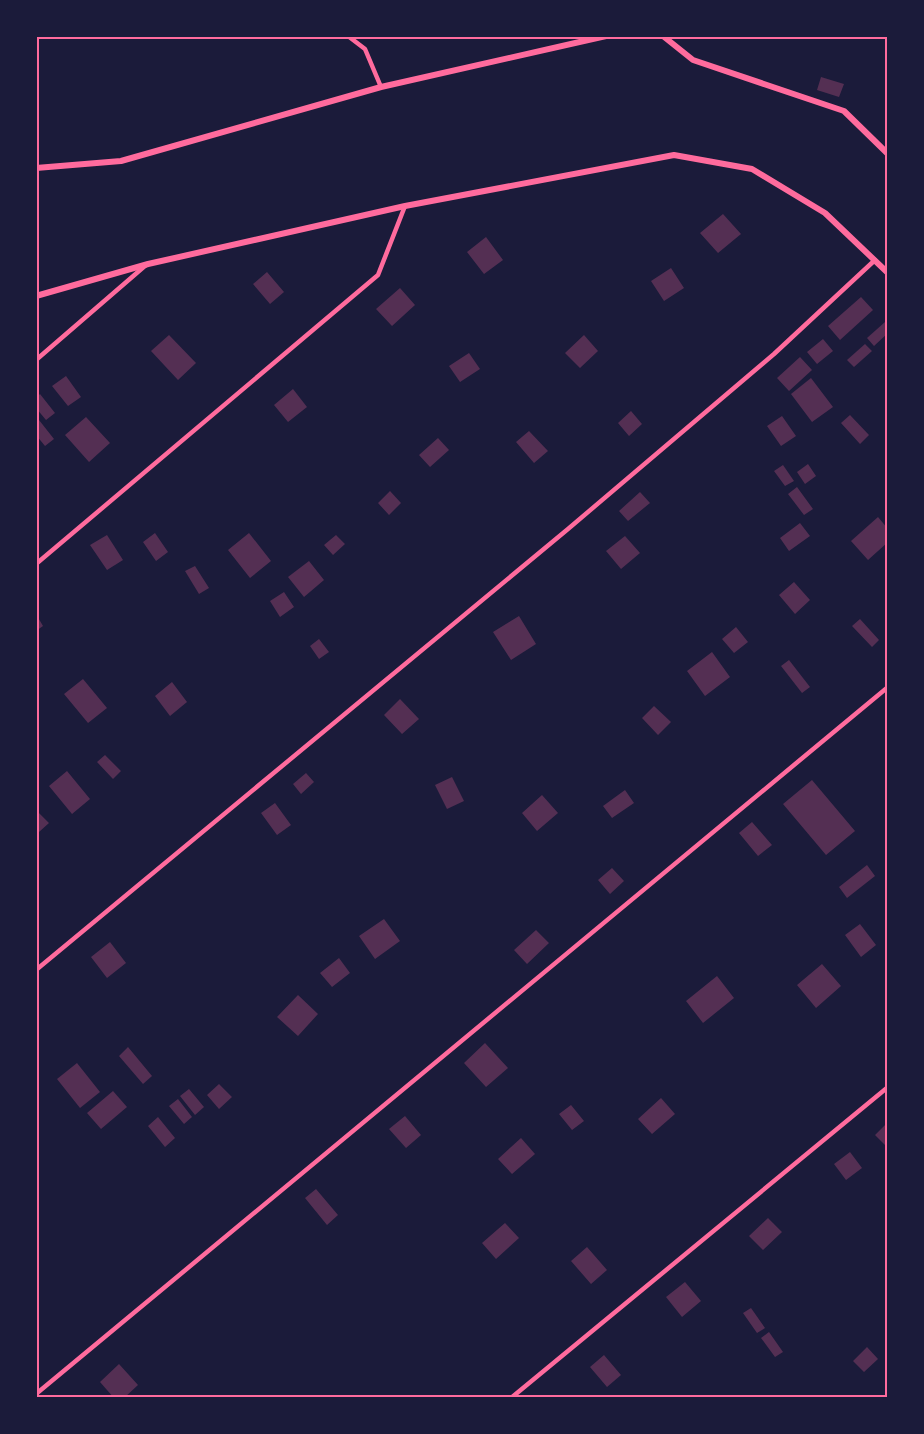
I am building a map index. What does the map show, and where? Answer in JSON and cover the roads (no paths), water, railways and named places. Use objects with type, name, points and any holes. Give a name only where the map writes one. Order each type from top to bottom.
[{"type":"street","points":[[36,168],[121,161],[381,87],[606,36]]},
{"type":"street","points":[[663,36],[693,60],[844,111],[888,154]]},
{"type":"street","points":[[36,296],[148,264],[405,206],[674,155],[752,169],[825,213],[888,273]]},
{"type":"lane","points":[[348,36],[365,49],[381,87]]},
{"type":"lane","points":[[36,564],[378,275],[405,206]]},
{"type":"lane","points":[[36,970],[595,507],[774,354],[875,260]]},
{"type":"lane","points":[[36,360],[148,264]]},
{"type":"lane","points":[[36,1394],[888,687]]},
{"type":"lane","points":[[511,1398],[888,1087]]}]
